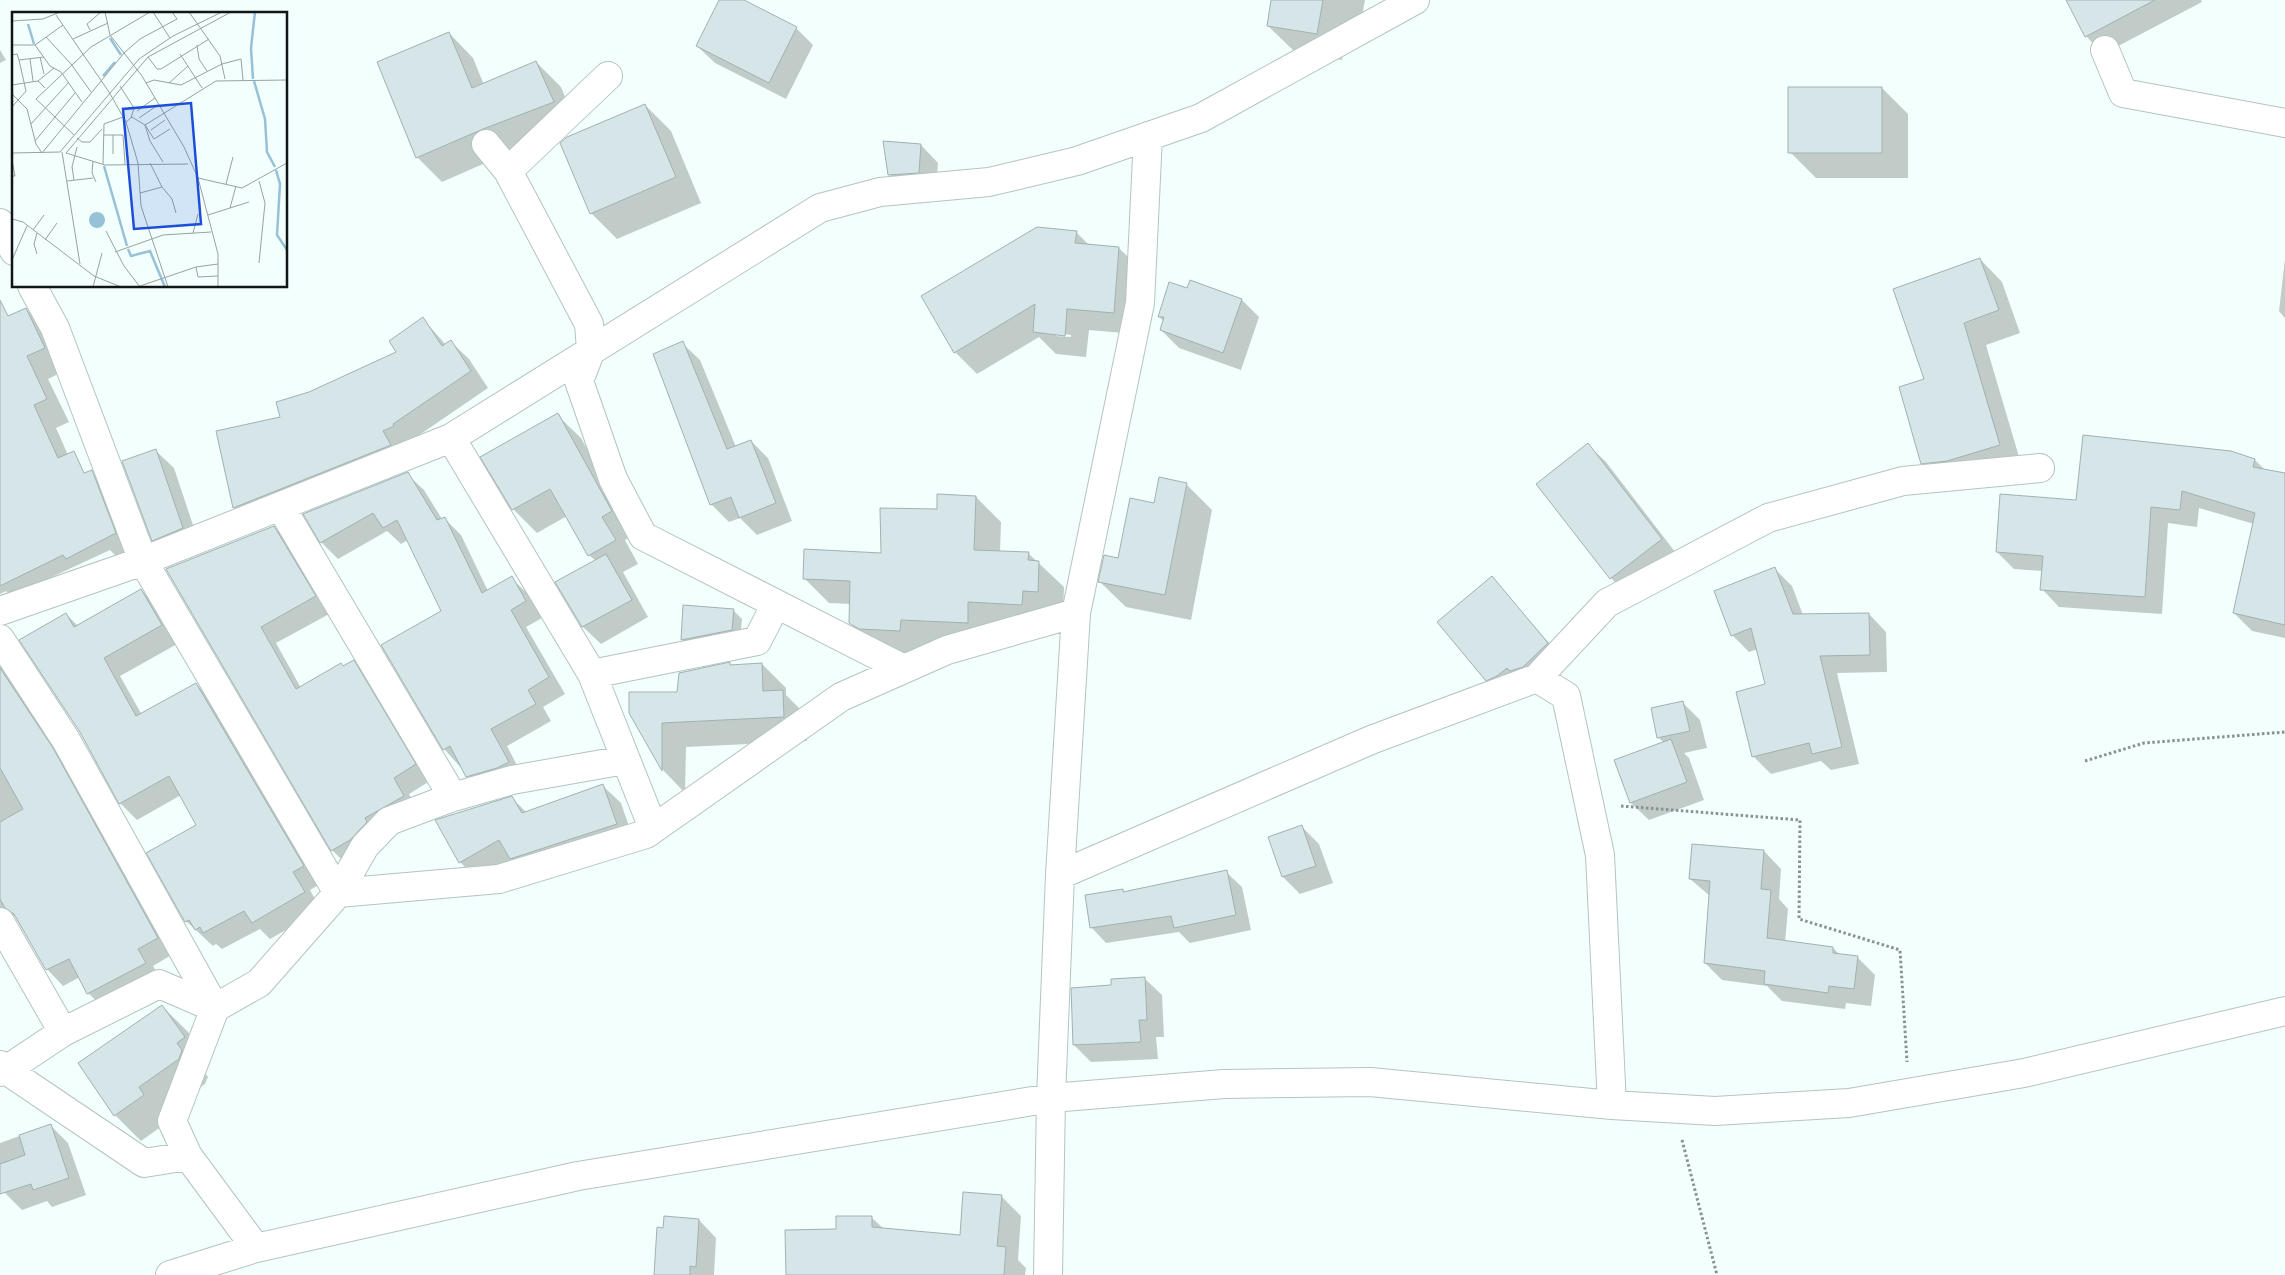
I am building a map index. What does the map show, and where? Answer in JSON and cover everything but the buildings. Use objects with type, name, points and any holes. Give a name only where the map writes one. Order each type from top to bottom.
[{"type":"street","points":[[0,611],[143,561],[451,438],[820,208],[880,192],[990,182],[1077,160],[1201,118],[1415,0]]},
{"type":"street","points":[[2105,50],[2124,94],[2285,123]]},
{"type":"street","points":[[508,171],[608,76]]},
{"type":"street","points":[[1048,1275],[1051,1098],[1060,875],[1076,612],[1140,303],[1148,136]]},
{"type":"street","points":[[486,144],[508,171],[589,324],[591,350],[579,381],[613,479],[643,536],[904,669]]},
{"type":"street","points":[[0,223],[12,247]]},
{"type":"street","points":[[0,263],[12,257]]},
{"type":"street","points":[[33,288],[55,328],[143,561],[338,893]]},
{"type":"street","points":[[451,438],[592,674],[653,828]]},
{"type":"street","points":[[1060,875],[1371,740],[1537,678],[1607,602],[1768,518],[1903,481],[2040,468]]},
{"type":"street","points":[[281,507],[453,797]]},
{"type":"street","points":[[592,674],[757,642],[776,604]]},
{"type":"street","points":[[338,893],[499,879],[646,834],[841,697],[947,650],[1076,612]]},
{"type":"street","points":[[0,638],[66,740],[215,1008]]},
{"type":"street","points":[[1537,678],[1566,696],[1600,855],[1612,1106]]},
{"type":"street","points":[[256,1248],[188,1156],[172,1122],[215,1008],[259,982],[338,893],[365,846],[389,821],[453,797],[512,780],[625,760]]},
{"type":"street","points":[[0,922],[63,1032]]},
{"type":"street","points":[[188,1156],[144,1163],[2,1069],[63,1032],[159,984],[215,1008]]},
{"type":"street","points":[[170,1275],[256,1248],[578,1176],[1051,1098],[1224,1084],[1370,1082],[1612,1106],[1715,1111],[1849,1103],[2024,1073],[2285,1011]]},
{"type":"path","points":[[2085,761],[2144,744],[2285,732]]},
{"type":"path","points":[[1588,803],[1800,820],[1799,919],[1900,950],[1909,1093]]},
{"type":"path","points":[[1674,1109],[1716,1275]]}]
